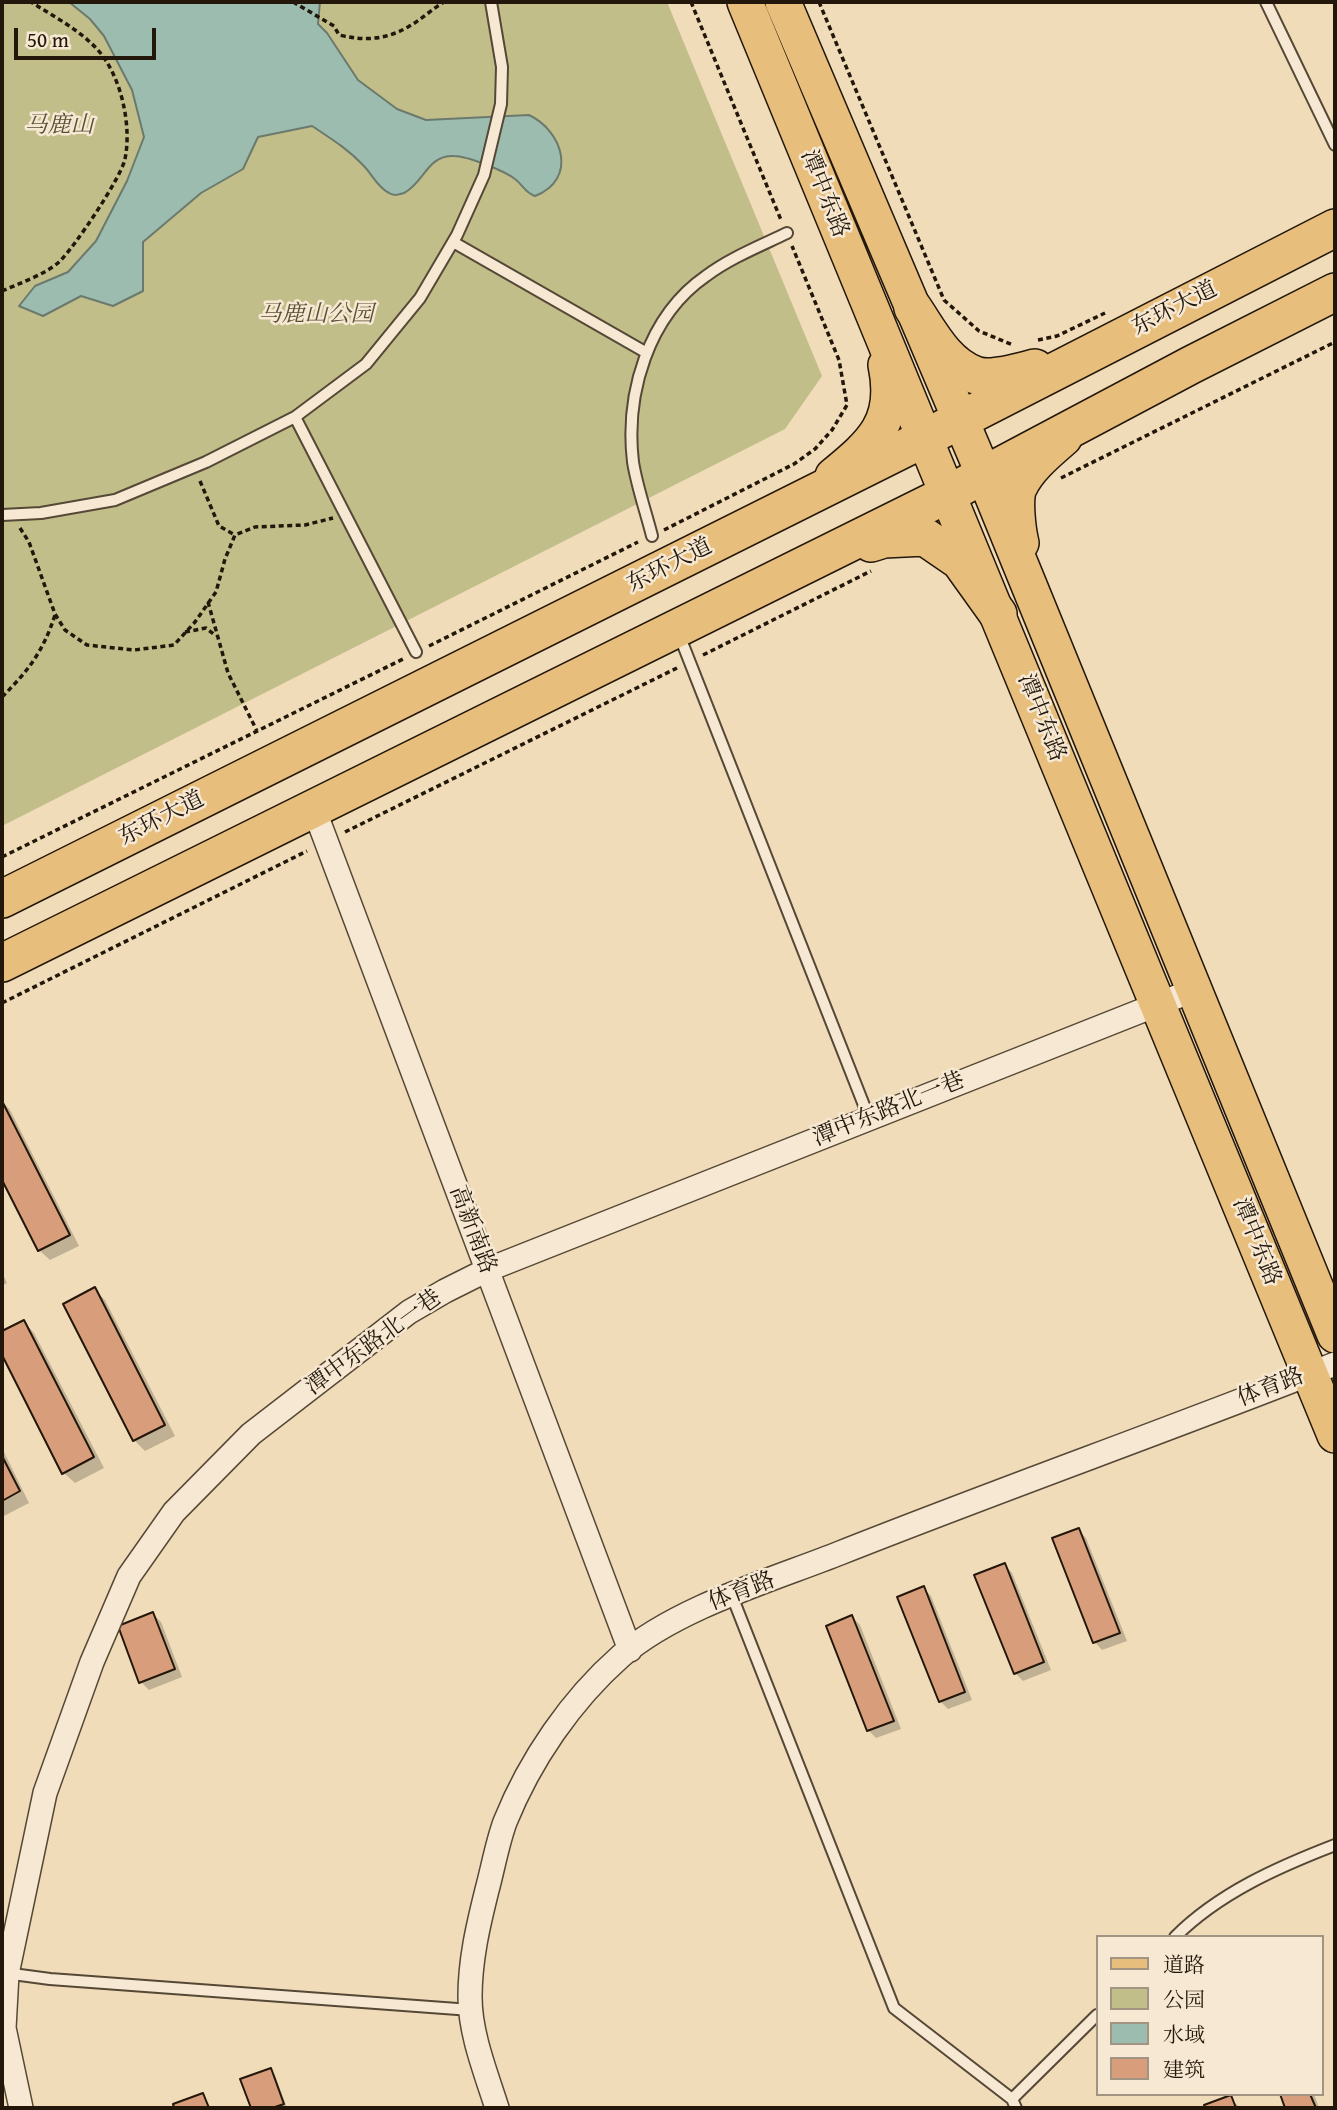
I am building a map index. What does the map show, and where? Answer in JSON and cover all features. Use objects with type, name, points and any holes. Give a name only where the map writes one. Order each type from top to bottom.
[{"type":"highway","name":"东环大道","points":[[2,899],[925,438],[959,418],[1335,228]]},
{"type":"highway","points":[[2,963],[320,825],[683,645],[823,556],[948,494],[1335,292]]},
{"type":"highway","points":[[913,308],[947,358],[977,376],[1007,376],[1086,354]]},
{"type":"highway","points":[[823,556],[884,539],[925,537],[960,561],[998,614]]},
{"type":"main road","name":"潭中东路","points":[[745,2],[1158,1004],[1323,1369],[1335,1435]]},
{"type":"main road","name":"潭中东路","points":[[783,2],[984,475],[1335,1335]]},
{"type":"main road","points":[[808,496],[868,446],[887,416],[890,382],[877,321]]},
{"type":"main road","points":[[1032,594],[1018,533],[1018,489],[1040,459],[1080,424]]},
{"type":"street","name":"高新南路","points":[[320,825],[630,1650]]},
{"type":"street","name":"潭中东路北一巷","points":[[22,2108],[4,2028],[4,1973],[45,1793],[92,1662],[130,1576],[174,1512],[251,1434],[409,1312],[487,1270],[1194,990]]},
{"type":"street","name":"体育路","points":[[496,2108],[470,1998],[473,1944],[504,1826],[523,1781],[549,1739],[589,1689],[630,1650],[657,1630],[698,1609],[913,1524],[1323,1369]]},
{"type":"lane","points":[[6,515],[41,513],[115,500],[194,467],[295,417],[366,364],[421,298],[453,242],[484,175],[501,104],[502,67],[491,2]]},
{"type":"lane","points":[[1266,2],[1335,145]]},
{"type":"lane","points":[[652,536],[634,463],[632,415],[638,377],[653,339],[678,300],[705,276],[787,233]]},
{"type":"lane","points":[[453,242],[647,353]]},
{"type":"lane","points":[[295,417],[415,653]]},
{"type":"lane","points":[[683,645],[869,1118]]},
{"type":"lane","points":[[732,1596],[894,2008],[1014,2104],[1096,2016]]},
{"type":"lane","points":[[1177,1935],[1197,1915],[1279,1867],[1335,1845]]},
{"type":"lane","points":[[4,1973],[50,1979],[471,2010]]},
{"type":"path","points":[[2,291],[57,264],[81,236],[125,161],[128,126],[119,86],[98,50],[69,26],[31,2]]},
{"type":"path","points":[[293,2],[334,26],[339,35],[362,40],[382,37],[408,27],[444,2]]},
{"type":"path","points":[[2,857],[794,464],[815,449],[832,430],[847,405],[839,360],[691,2]]},
{"type":"path","points":[[819,2],[944,300],[979,331],[1014,345]]},
{"type":"path","points":[[1035,341],[1057,336],[1105,312]]},
{"type":"path","points":[[1053,482],[1335,342]]},
{"type":"path","points":[[194,467],[219,526],[235,535]]},
{"type":"path","points":[[6,515],[29,541],[55,614],[65,630],[87,645],[134,650],[174,645],[216,592],[235,535],[255,527],[305,525],[345,516]]},
{"type":"path","points":[[2,1003],[320,825],[683,645],[874,570]]},
{"type":"path","points":[[208,602],[228,673],[257,731]]},
{"type":"path","points":[[2,697],[29,670],[49,633],[55,614]]},
{"type":"path","points":[[185,632],[206,628],[218,638]]},
{"type":"green space","name":"马鹿山公园","points":[[2,2],[667,2],[822,376],[785,429],[2,826]]},
{"type":"water","points":[[69,2],[320,2],[318,24],[358,80],[397,109],[426,120],[529,115],[541,122],[557,143],[561,167],[557,178],[535,196],[515,179],[495,168],[460,157],[445,157],[432,165],[411,188],[394,195],[381,187],[351,154],[312,126],[258,137],[243,169],[201,193],[143,242],[143,291],[113,306],[81,296],[43,316],[19,306],[35,286],[68,272],[96,241],[127,181],[144,137],[132,90],[104,36],[90,19]]},
{"type":"building","points":[[2,1101],[70,1235],[38,1251],[2,1180]]},
{"type":"building","points":[[95,1287],[165,1425],[133,1441],[63,1304]]},
{"type":"building","points":[[24,1320],[94,1457],[62,1474],[2,1355],[2,1331]]},
{"type":"building","points":[[2,1456],[20,1491],[2,1501]]},
{"type":"building","points":[[1079,1528],[1120,1633],[1093,1643],[1052,1538]]},
{"type":"building","points":[[1005,1563],[1044,1662],[1014,1674],[974,1575]]},
{"type":"building","points":[[924,1586],[965,1692],[939,1702],[897,1597]]},
{"type":"building","points":[[153,1612],[175,1669],[139,1683],[118,1626]]},
{"type":"building","points":[[852,1615],[894,1721],[867,1731],[826,1626]]},
{"type":"building","points":[[271,2068],[284,2104],[272,2108],[251,2108],[240,2079]]},
{"type":"building","points":[[203,2093],[209,2108],[174,2108],[173,2104]]},
{"type":"building","points":[[1231,2096],[1236,2108],[1205,2108],[1204,2105]]},
{"type":"building","points":[[1281,2096],[1311,2096],[1316,2108],[1285,2108]]},
{"type":"park label","name":"马鹿山","points":[[59,126]]}]
